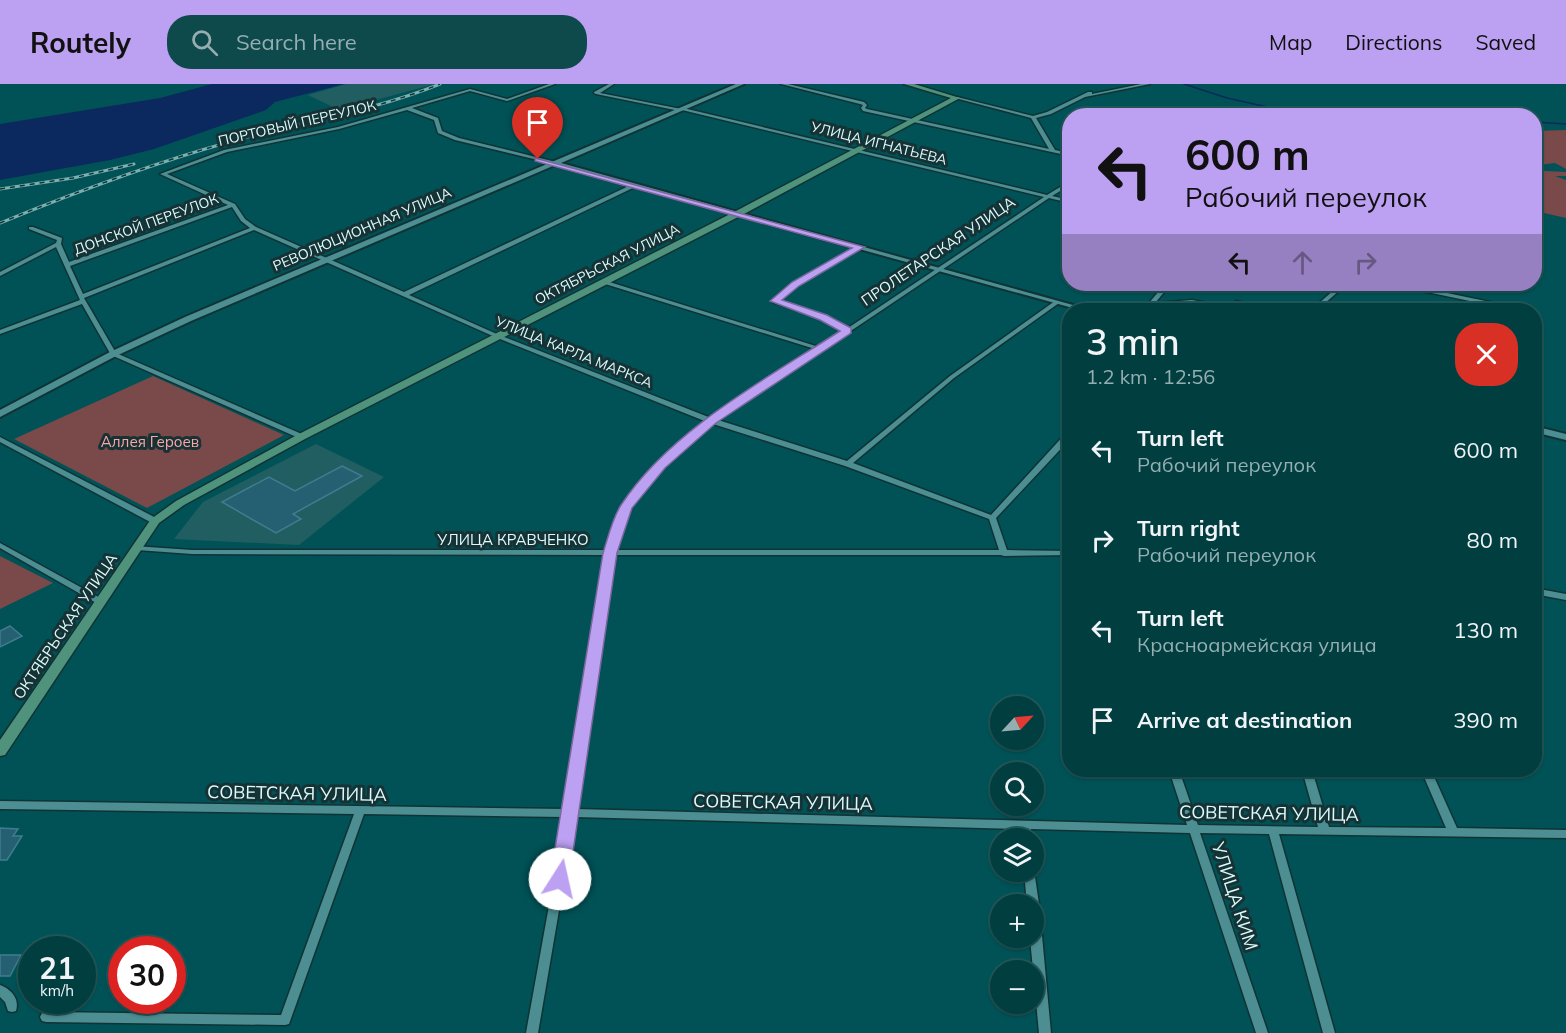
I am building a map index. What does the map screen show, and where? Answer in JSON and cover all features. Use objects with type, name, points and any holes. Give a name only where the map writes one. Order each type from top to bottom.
[{"type":"main road","points":[[909,84],[957,98]]},
{"type":"main road","name":"ОКТЯБРЬСКАЯ УЛИЦА","points":[[0,751],[155,521],[180,503],[301,437],[739,213],[957,98]]},
{"type":"street","name":"ПОРТОВЫЙ ПЕРЕУЛОК","points":[[164,174],[226,151],[318,134],[470,90],[507,100],[553,84]]},
{"type":"street","name":"УЛИЦА ИГНАТЬЕВА","points":[[612,84],[596,93],[859,150],[1062,199]]},
{"type":"street","name":"РЕВОЛЮЦИОННАЯ УЛИЦА","points":[[0,414],[113,354],[188,319],[741,84]]},
{"type":"street","points":[[783,84],[862,103],[865,104],[863,108],[866,110],[1062,153]]},
{"type":"street","points":[[957,98],[1033,117],[1049,113],[1088,94],[1148,84]]},
{"type":"street","points":[[408,109],[436,118],[440,132],[458,139],[739,213],[1062,303]]},
{"type":"street","points":[[1033,117],[1053,151]]},
{"type":"street","name":"УЛИЦА КАРЛА МАРКСА","points":[[164,174],[233,206],[243,220],[254,228],[497,336],[712,421],[848,464],[992,518]]},
{"type":"street","points":[[405,294],[635,185]]},
{"type":"street","name":"ПРОЛЕТАРСКАЯ УЛИЦА","points":[[532,1033],[571,813],[610,553],[626,507],[661,465],[712,421],[1062,187]]},
{"type":"street","name":"ДОНСКОЙ ПЕРЕУЛОК","points":[[67,265],[233,206]]},
{"type":"street","points":[[31,228],[60,239],[58,244],[82,299],[113,354],[301,437]]},
{"type":"street","points":[[0,332],[254,228]]},
{"type":"street","name":"ДОНСКОЙ ПЕРЕУЛОК","points":[[0,274],[58,244]]},
{"type":"street","points":[[847,330],[823,317],[775,301],[795,284],[860,247]]},
{"type":"street","points":[[604,282],[820,349]]},
{"type":"street","points":[[1152,303],[1162,291]]},
{"type":"street","points":[[1322,303],[1336,291]]},
{"type":"street","points":[[1431,291],[1487,303]]},
{"type":"street","points":[[848,464],[952,377],[1057,302]]},
{"type":"street","points":[[1542,431],[1566,437]]},
{"type":"street","points":[[0,439],[155,521]]},
{"type":"street","points":[[1004,554],[992,518],[1062,443]]},
{"type":"street","points":[[0,545],[101,602]]},
{"type":"street","name":"УЛИЦА КРАВЧЕНКО","points":[[136,548],[192,552],[1062,553]]},
{"type":"street","points":[[1542,592],[1566,597]]},
{"type":"street","name":"УЛИЦА КИМ","points":[[1176,777],[1262,1033]]},
{"type":"street","points":[[1309,777],[1325,831]]},
{"type":"street","points":[[1429,777],[1453,832]]},
{"type":"street","name":"СОВЕТСКАЯ УЛИЦА","points":[[0,805],[571,813],[1195,829],[1566,834]]},
{"type":"street","points":[[46,1017],[285,1020],[360,811]]},
{"type":"street","points":[[1025,824],[1025,828]]},
{"type":"street","points":[[1273,830],[1329,1033]]},
{"type":"street","points":[[1037,948],[1045,1033]]},
{"type":"street","points":[[0,990],[11,1000],[12,1007]]},
{"type":"shaded area","points":[[346,84],[435,84],[339,110],[308,95]]},
{"type":"shaded area","points":[[316,444],[384,477],[299,545],[174,539],[203,502]]},
{"type":"green space","points":[[1566,130],[1566,169],[1555,163],[1542,165],[1542,131]]},
{"type":"green space","points":[[1542,168],[1545,171],[1566,172],[1566,176],[1555,176],[1566,180],[1566,218],[1542,213]]},
{"type":"green space","name":"Аллея Героев","points":[[153,376],[284,435],[147,508],[14,439]]},
{"type":"green space","points":[[0,556],[53,583],[0,609]]},
{"type":"water","points":[[212,84],[344,84],[275,102],[266,110],[154,149],[110,160],[0,180],[0,124],[160,98]]},
{"type":"building","points":[[342,466],[362,476],[293,514],[301,519],[276,533],[222,502],[269,477],[295,491]]},
{"type":"building","points":[[10,626],[22,636],[0,647],[0,631]]},
{"type":"building","points":[[0,828],[18,829],[13,836],[22,836],[7,860],[0,860]]},
{"type":"building","points":[[0,955],[18,955],[18,961],[10,976],[0,976]]},
{"type":"waterway","points":[[1184,84],[1227,98],[1272,108]]},
{"type":"waterway","points":[[1542,122],[1566,124]]},
{"type":"railway","points":[[0,223],[144,168],[233,141],[389,102],[440,84]]},
{"type":"railway","points":[[0,189],[73,178],[134,164]]},
{"type":"route","points":[[538,159],[860,247],[795,284],[778,296],[775,301],[823,317],[847,330],[712,421],[661,465],[626,507],[610,553],[560,879]]}]
